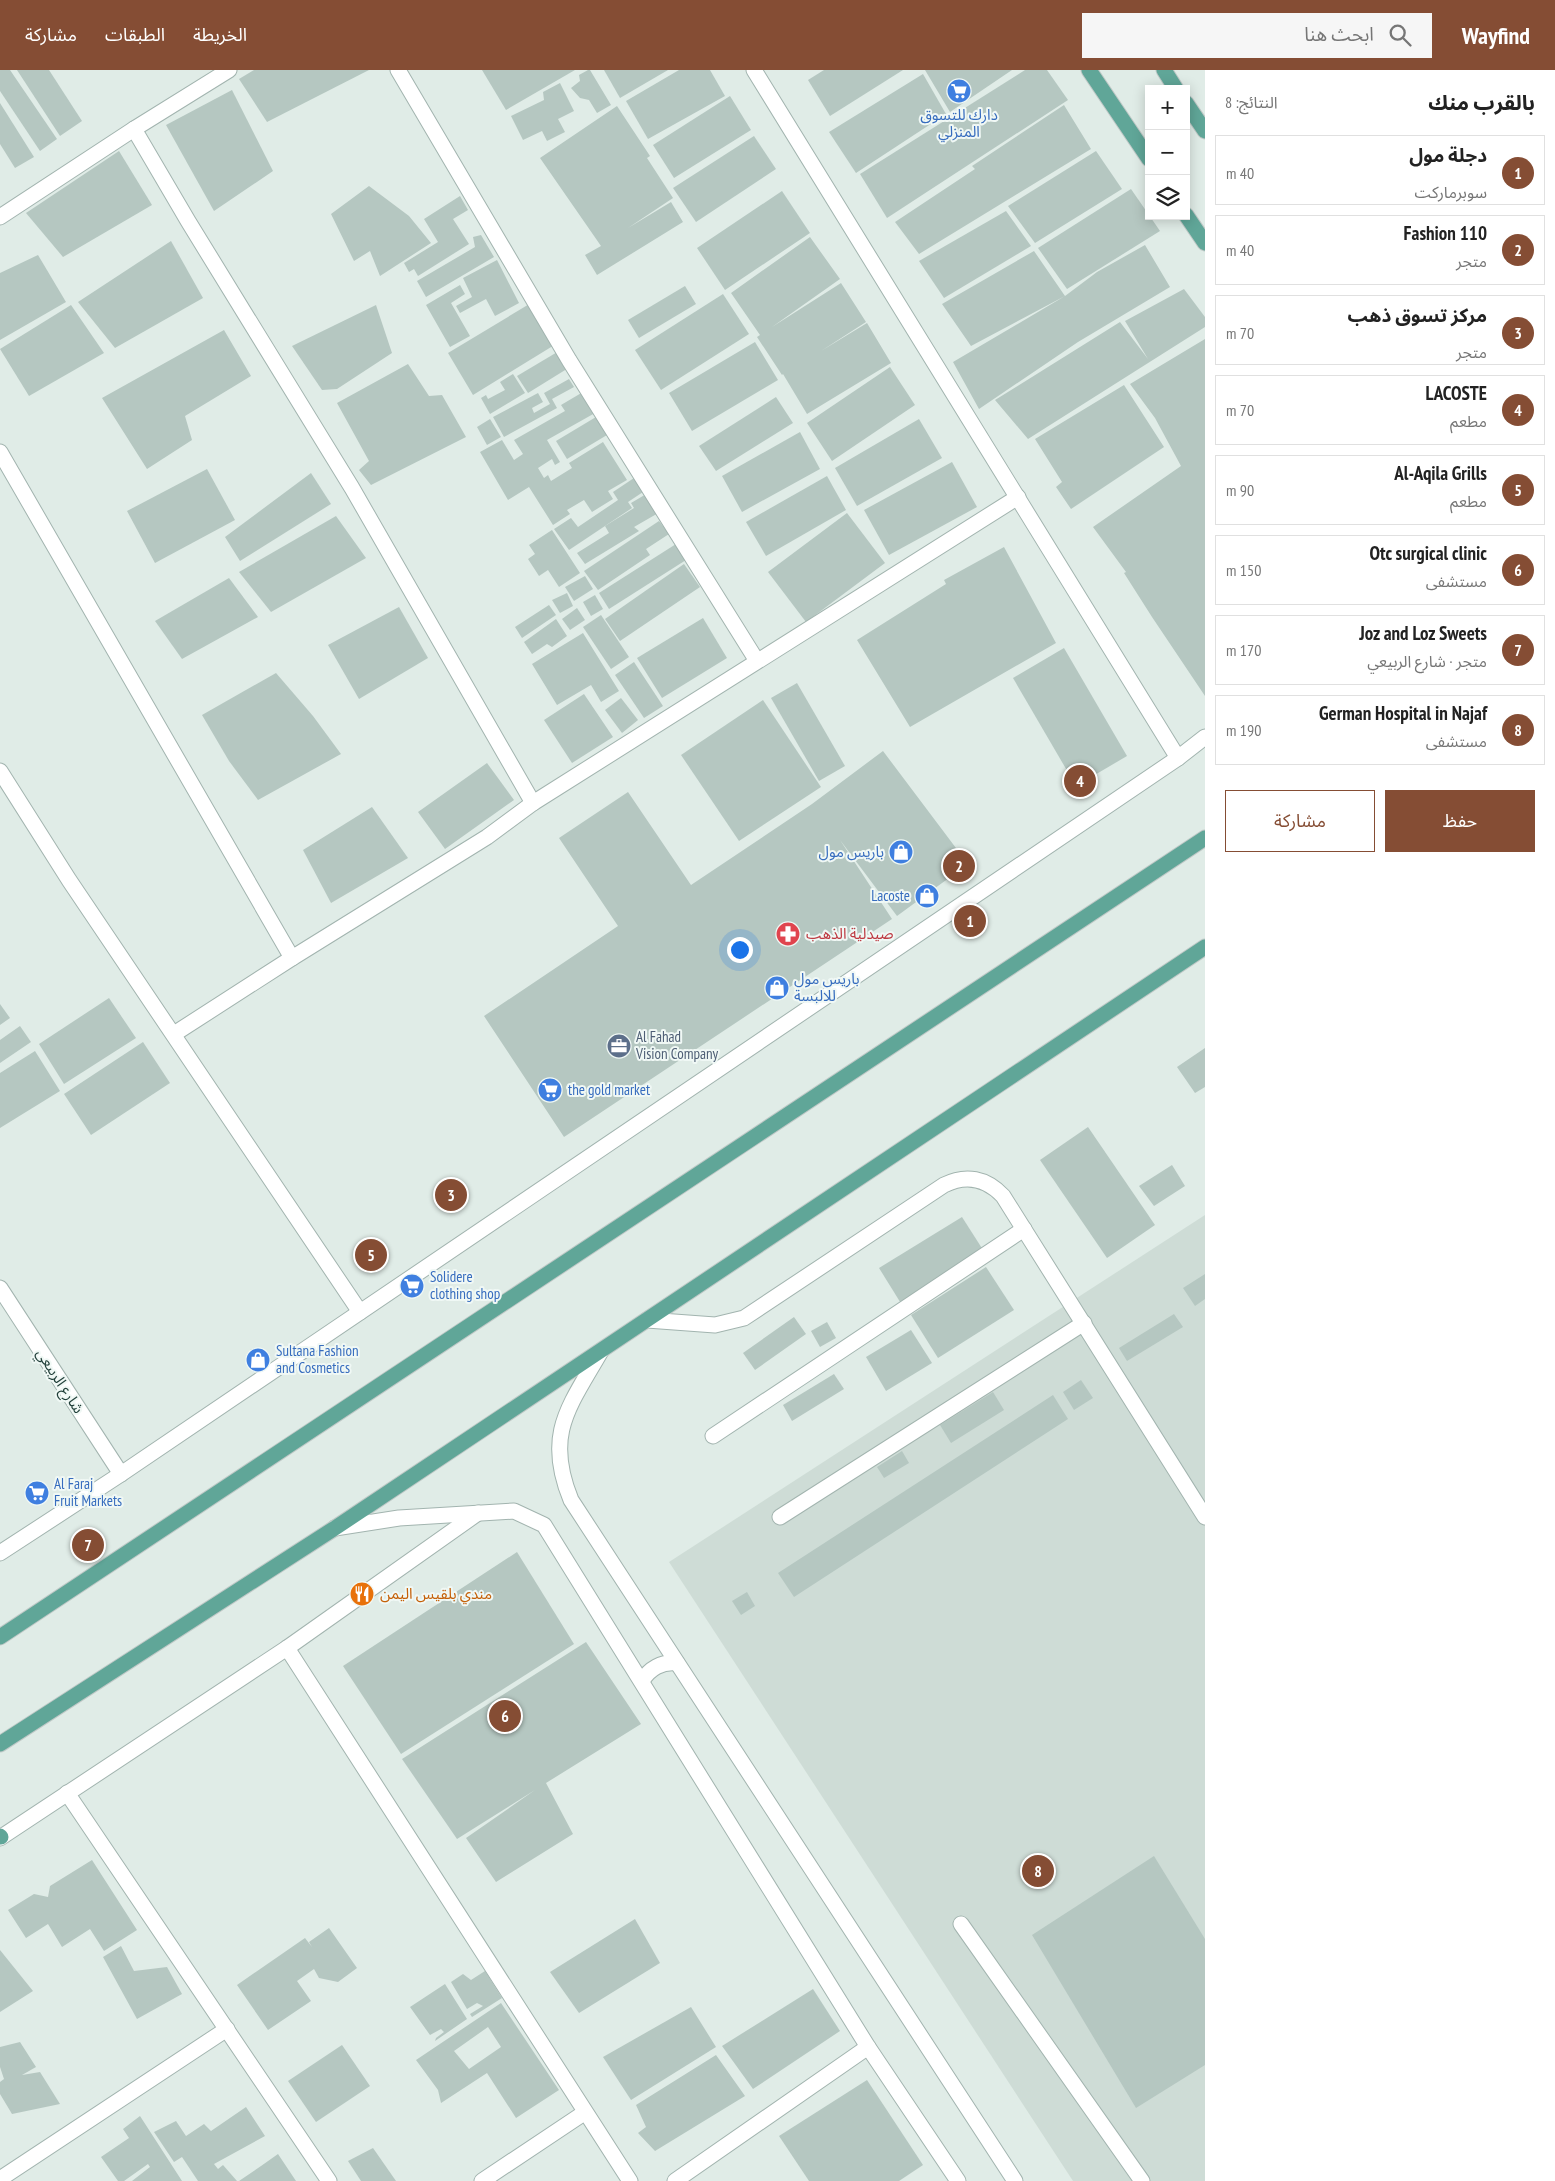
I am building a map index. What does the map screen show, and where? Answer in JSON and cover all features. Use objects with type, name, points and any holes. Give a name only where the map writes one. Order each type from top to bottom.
[{"type":"main road","points":[[1089,70],[1145,153]]},
{"type":"main road","points":[[1164,70],[1173,85]]},
{"type":"main road","points":[[1190,110],[1205,132]]},
{"type":"main road","points":[[1189,220],[1205,243]]},
{"type":"main road","points":[[0,1637],[1205,838]]},
{"type":"main road","points":[[0,1744],[335,1528],[1205,947]]},
{"type":"street","points":[[0,217],[134,129],[229,70]]},
{"type":"street","points":[[398,70],[569,360],[757,661]]},
{"type":"street","points":[[754,70],[1178,758]]},
{"type":"street","points":[[134,129],[188,221],[352,488],[533,802]]},
{"type":"street","points":[[1,455],[292,958]]},
{"type":"street","points":[[174,1034],[292,958],[479,843],[533,802],[902,572],[1018,497]]},
{"type":"street","points":[[0,1553],[121,1474],[1205,738]]},
{"type":"street","points":[[0,771],[69,880],[360,1312]]},
{"type":"street","points":[[648,1320],[715,1325],[744,1318],[954,1180],[976,1178],[996,1188],[1003,1196],[1205,1517]]},
{"type":"street","points":[[713,1436],[1024,1230]]},
{"type":"street","name":"شارع الربيعي","points":[[0,1288],[121,1474]]},
{"type":"street","points":[[780,1517],[1084,1323]]},
{"type":"street","points":[[601,1351],[569,1407],[561,1430],[558,1454],[562,1477],[571,1500],[1015,2181]]},
{"type":"street","points":[[335,1528],[399,1518],[514,1511],[544,1525],[868,2047],[958,2181]]},
{"type":"street","points":[[0,1837],[287,1648],[479,1512]]},
{"type":"street","points":[[287,1648],[630,2181]]},
{"type":"street","points":[[642,1681],[655,1668],[663,1664],[677,1663]]},
{"type":"street","points":[[67,1793],[329,2181]]},
{"type":"street","points":[[961,1924],[1142,2181]]},
{"type":"street","points":[[0,2179],[228,2029]]},
{"type":"street","points":[[674,2181],[868,2047]]},
{"type":"street","points":[[482,2181],[584,2112]]},
{"type":"shaded area","points":[[1205,1215],[1205,2181],[1073,2181],[669,1562]]},
{"type":"building","points":[[0,70],[10,70],[57,139],[40,151],[0,91]]},
{"type":"building","points":[[17,70],[49,70],[82,121],[60,136]]},
{"type":"building","points":[[254,70],[369,70],[267,122],[239,79]]},
{"type":"building","points":[[482,70],[575,70],[506,110]]},
{"type":"building","points":[[590,70],[611,105],[597,113],[589,100],[580,98],[571,88],[580,81],[579,75]]},
{"type":"building","points":[[604,70],[668,70],[620,98]]},
{"type":"building","points":[[679,70],[710,70],[725,96],[648,139],[626,101]]},
{"type":"building","points":[[824,70],[903,70],[830,116],[808,80]]},
{"type":"building","name":"دارك للتسوق المنزلي","points":[[925,70],[1012,70],[950,112]]},
{"type":"building","points":[[1025,70],[1047,70],[1068,100],[887,218],[860,174]]},
{"type":"building","points":[[923,74],[946,114],[856,173],[829,132]]},
{"type":"building","points":[[560,83],[574,111],[558,119],[565,132],[547,141],[542,131],[523,140],[511,116],[544,100],[543,92]]},
{"type":"building","points":[[232,90],[273,171],[214,211],[166,125]]},
{"type":"building","points":[[730,96],[751,130],[674,178],[653,145]]},
{"type":"building","points":[[0,103],[34,157],[15,168],[0,144]]},
{"type":"building","points":[[1064,105],[1091,149],[919,254],[895,222],[975,169],[972,166]]},
{"type":"building","points":[[617,106],[650,156],[647,158],[673,198],[628,228],[671,202],[683,222],[597,275],[585,255],[601,246],[540,158]]},
{"type":"building","points":[[754,136],[776,169],[696,222],[673,188]]},
{"type":"building","points":[[119,151],[152,205],[63,257],[26,213]]},
{"type":"building","points":[[1096,151],[1122,189],[1035,243],[1008,206]]},
{"type":"building","points":[[369,186],[409,216],[431,243],[380,276],[370,251],[354,261],[331,214]]},
{"type":"building","points":[[1131,189],[1145,209],[1145,220],[1152,220],[1160,231],[1067,289],[1038,248]]},
{"type":"building","points":[[782,191],[810,233],[725,290],[697,248]]},
{"type":"building","points":[[460,196],[468,210],[453,219],[469,244],[418,276],[414,269],[409,272],[404,263],[438,242],[424,219]]},
{"type":"building","points":[[1006,211],[1031,246],[944,298],[919,261]]},
{"type":"building","points":[[481,235],[494,257],[426,297],[417,281],[475,247],[473,237]]},
{"type":"building","points":[[810,237],[840,279],[772,327],[841,283],[866,322],[821,351],[867,323],[891,363],[807,414],[783,374],[757,337],[760,335],[731,293]]},
{"type":"building","points":[[171,241],[203,298],[115,348],[78,302]]},
{"type":"building","points":[[1145,245],[1170,287],[1078,342],[979,409],[953,362],[1065,296],[1097,272]]},
{"type":"building","points":[[1034,251],[1065,296],[971,346],[942,304]]},
{"type":"building","points":[[38,255],[66,302],[0,340],[0,273]]},
{"type":"building","points":[[497,260],[519,303],[495,316],[486,299],[460,313],[456,306],[472,297],[463,278]]},
{"type":"building","points":[[460,285],[465,294],[451,303],[470,336],[450,347],[426,305]]},
{"type":"building","points":[[685,286],[696,304],[639,338],[628,320]]},
{"type":"building","points":[[1184,289],[1205,317],[1205,327],[1028,439],[995,400],[1120,322],[1148,359],[1125,321]]},
{"type":"building","points":[[723,294],[749,334],[661,390],[635,350]]},
{"type":"building","points":[[531,303],[556,344],[473,395],[448,353]]},
{"type":"building","points":[[71,305],[104,353],[29,396],[0,349]]},
{"type":"building","points":[[376,305],[392,353],[337,389],[322,390],[292,346]]},
{"type":"building","points":[[224,330],[251,376],[185,416],[192,440],[147,469],[102,398]]},
{"type":"building","points":[[1205,339],[1205,696],[1152,617],[1124,573],[1126,572],[1093,527],[1181,466],[1155,418],[1130,384]]},
{"type":"building","points":[[755,342],[778,380],[692,431],[669,393]]},
{"type":"building","points":[[559,351],[570,367],[528,393],[517,376]]},
{"type":"building","points":[[408,364],[429,396],[442,395],[466,437],[371,485],[359,470],[369,461],[337,403]]},
{"type":"building","points":[[890,367],[915,405],[832,461],[807,423]]},
{"type":"building","points":[[513,374],[525,393],[490,414],[481,398],[486,395],[488,399],[505,390],[500,382]]},
{"type":"building","points":[[569,379],[574,387],[552,399],[557,408],[504,437],[493,417],[538,393],[543,402],[532,408],[534,413],[550,404],[544,393]]},
{"type":"building","points":[[1124,385],[1164,447],[1071,509],[1056,487],[1062,482],[1035,439]]},
{"type":"building","points":[[583,392],[595,413],[547,440],[560,462],[555,465],[552,459],[538,468],[544,478],[548,475],[551,481],[572,468],[569,463],[603,442],[627,480],[608,491],[613,499],[592,512],[584,500],[567,510],[570,514],[553,525],[529,487],[508,500],[480,452],[502,440],[514,460],[523,454],[514,440],[565,411],[561,405]]},
{"type":"building","points":[[776,397],[793,423],[716,471],[699,446]]},
{"type":"building","points":[[596,417],[607,435],[567,459],[556,441]]},
{"type":"building","points":[[490,419],[501,437],[487,445],[477,427]]},
{"type":"building","points":[[919,419],[942,458],[857,506],[835,468]]},
{"type":"building","points":[[800,432],[820,469],[742,512],[722,476]]},
{"type":"building","points":[[952,462],[977,507],[889,555],[864,510]]},
{"type":"building","points":[[207,469],[235,520],[155,563],[127,511]]},
{"type":"building","points":[[311,473],[331,504],[240,561],[225,537]]},
{"type":"building","points":[[637,476],[646,490],[628,502],[632,508],[569,550],[554,529],[571,518],[578,527],[618,500],[613,492]]},
{"type":"building","points":[[827,476],[846,510],[766,556],[746,522]]},
{"type":"building","points":[[648,493],[660,512],[634,527],[639,531],[585,564],[577,553],[609,533],[605,526],[634,508],[631,503]]},
{"type":"building","points":[[847,513],[885,563],[806,622],[768,572]]},
{"type":"building","points":[[336,516],[366,558],[271,612],[239,572]]},
{"type":"building","points":[[659,521],[669,534],[646,549],[650,555],[598,590],[584,571]]},
{"type":"building","points":[[552,530],[580,573],[559,587],[548,570],[539,576],[528,559],[535,554],[529,545]]},
{"type":"building","points":[[676,544],[686,560],[609,609],[599,593]]},
{"type":"building","points":[[1004,547],[1056,643],[910,727],[857,640],[946,584],[944,580]]},
{"type":"building","points":[[684,564],[700,587],[620,641],[605,619]]},
{"type":"building","points":[[585,576],[593,589],[574,601],[565,587]]},
{"type":"building","points":[[229,578],[258,617],[182,659],[155,621]]},
{"type":"building","points":[[567,593],[573,606],[560,613],[552,600]]},
{"type":"building","points":[[595,595],[603,609],[591,616],[583,602]]},
{"type":"building","points":[[549,605],[556,615],[522,638],[515,627]]},
{"type":"building","points":[[399,607],[428,658],[359,699],[328,645]]},
{"type":"building","points":[[577,608],[585,620],[570,630],[562,619]]},
{"type":"building","points":[[601,615],[629,657],[611,669],[583,627]]},
{"type":"building","points":[[703,618],[727,658],[662,698],[637,658]]},
{"type":"building","points":[[556,619],[567,636],[552,647],[547,644],[532,654],[524,642]]},
{"type":"building","points":[[583,633],[619,691],[601,702],[591,685],[557,705],[532,664]]},
{"type":"building","points":[[1064,648],[1127,756],[1076,786],[1013,678]]},
{"type":"building","points":[[634,662],[663,706],[644,718],[615,675]]},
{"type":"building","points":[[276,673],[313,716],[341,754],[258,800],[229,761],[202,715]]},
{"type":"building","points":[[797,683],[845,766],[819,781],[771,698]]},
{"type":"building","points":[[584,694],[613,737],[572,763],[544,720]]},
{"type":"building","points":[[621,698],[638,720],[622,733],[605,710]]},
{"type":"building","points":[[763,700],[821,787],[739,841],[681,755]]},
{"type":"building","points":[[883,751],[968,864],[897,916],[840,840],[892,919],[564,1137],[484,1016],[618,926],[559,838],[628,792],[691,885],[812,804]]},
{"type":"building","points":[[487,763],[514,800],[445,849],[418,812]]},
{"type":"building","points":[[372,807],[408,858],[331,903],[303,850]]},
{"type":"building","points":[[109,998],[136,1038],[64,1084],[39,1044]]},
{"type":"building","points":[[0,1004],[10,1018],[0,1025]]},
{"type":"building","points":[[20,1026],[31,1042],[0,1063],[0,1040]]},
{"type":"building","points":[[143,1042],[170,1083],[91,1135],[64,1094]]},
{"type":"building","points":[[1205,1048],[1205,1087],[1195,1093],[1177,1067]]},
{"type":"building","points":[[35,1051],[60,1091],[0,1128],[0,1073]]},
{"type":"building","points":[[1088,1127],[1155,1225],[1107,1258],[1040,1160]]},
{"type":"building","points":[[1172,1165],[1185,1186],[1154,1206],[1139,1186]]},
{"type":"building","points":[[962,1217],[985,1253],[902,1305],[879,1268]]},
{"type":"building","points":[[986,1267],[1014,1310],[938,1358],[911,1315]]},
{"type":"building","points":[[1205,1274],[1205,1299],[1195,1306],[1183,1288]]},
{"type":"building","points":[[1174,1314],[1183,1327],[1127,1361],[1119,1348]]},
{"type":"building","points":[[794,1317],[806,1334],[755,1370],[743,1353]]},
{"type":"building","points":[[827,1322],[836,1338],[820,1347],[811,1331]]},
{"type":"building","points":[[911,1330],[932,1363],[886,1391],[866,1357]]},
{"type":"building","points":[[834,1374],[844,1389],[792,1421],[783,1405]]},
{"type":"building","points":[[1081,1380],[1093,1398],[1074,1410],[1063,1392]]},
{"type":"building","points":[[993,1392],[1004,1410],[951,1443],[940,1425]]},
{"type":"building","points":[[1053,1395],[1068,1419],[794,1597],[778,1573]]},
{"type":"building","points":[[902,1451],[909,1463],[884,1478],[877,1467]]},
{"type":"building","points":[[517,1552],[574,1644],[401,1754],[343,1666]]},
{"type":"building","points":[[747,1592],[755,1606],[741,1615],[732,1601]]},
{"type":"building","points":[[586,1642],[641,1724],[546,1783],[573,1834],[496,1882],[466,1838],[535,1790],[457,1839],[402,1759]]},
{"type":"building","points":[[1154,1856],[1205,1939],[1205,2065],[1136,2108],[1032,1935]]},
{"type":"building","points":[[92,1860],[137,1930],[104,1951],[90,1929],[62,1947],[48,1924],[26,1938],[8,1910],[34,1894],[48,1897],[50,1886]]},
{"type":"building","points":[[635,1919],[660,1963],[579,2013],[550,1972]]},
{"type":"building","points":[[329,1928],[357,1968],[338,1982],[319,1978],[314,1969],[297,1981],[311,2001],[268,2030],[237,1985],[305,1938],[312,1947],[309,1942]]},
{"type":"building","points":[[121,1946],[134,1971],[167,1967],[182,1994],[137,2019],[103,1957]]},
{"type":"building","points":[[0,1950],[33,1991],[0,2012]]},
{"type":"building","points":[[485,1971],[502,1998],[472,2017],[470,2014],[483,2006],[477,2003],[467,2009],[451,1982],[463,1974],[471,1980]]},
{"type":"building","points":[[445,1984],[467,2019],[435,2041],[444,2032],[441,2029],[430,2035],[410,2007]]},
{"type":"building","points":[[813,1989],[840,2031],[753,2089],[722,2046]]},
{"type":"building","points":[[501,2003],[559,2090],[516,2118],[487,2073],[441,2103],[438,2090],[416,2060]],"holes":[[[488,2027],[501,2047],[469,2069],[454,2051]]]},
{"type":"building","points":[[691,2007],[716,2047],[631,2100],[603,2057]]},
{"type":"building","points":[[20,2042],[36,2067],[22,2075],[40,2072],[60,2104],[12,2114],[0,2094],[0,2082],[4,2079],[0,2067],[0,2047]]},
{"type":"building","points":[[342,2045],[370,2086],[316,2122],[288,2081]]},
{"type":"building","points":[[716,2055],[745,2096],[655,2151],[638,2133],[646,2127],[636,2105]]},
{"type":"building","points":[[867,2080],[923,2165],[899,2181],[809,2181],[779,2136]]},
{"type":"building","points":[[246,2107],[265,2136],[214,2164],[218,2169],[223,2165],[237,2181],[198,2181],[182,2157],[174,2162],[154,2132],[176,2121],[186,2136],[204,2124],[211,2131]]},
{"type":"building","points":[[140,2116],[182,2181],[132,2181],[150,2167],[148,2164],[124,2181],[118,2181],[101,2157],[129,2138],[123,2129]]},
{"type":"building","points":[[373,2148],[396,2181],[361,2181],[348,2161]]},
{"type":"building","points":[[278,2154],[296,2181],[239,2181],[261,2166]]},
{"type":"place","name":"دارك للتسوق المنزلي","points":[[959,91]]},
{"type":"place","name":"LACOSTE","points":[[1080,781]]},
{"type":"place","name":"باريس مول","points":[[901,852]]},
{"type":"place","name":"Fashion 110","points":[[959,866]]},
{"type":"place","name":"Lacoste","points":[[927,896]]},
{"type":"place","name":"دجلة مول","points":[[970,921]]},
{"type":"place","name":"صيدلية الذهب","points":[[788,934]]},
{"type":"place","name":"باريس مول للالبسة","points":[[777,988]]},
{"type":"place","name":"Al Fahad Vision Company","points":[[619,1046]]},
{"type":"place","name":"the gold market","points":[[550,1090]]},
{"type":"place","name":"مركز تسوق ذهب","points":[[451,1195]]},
{"type":"place","name":"Al-Aqila Grills","points":[[371,1255]]},
{"type":"place","name":"Solidere clothing shop","points":[[412,1286]]},
{"type":"place","name":"Sultana Fashion and Cosmetics","points":[[258,1360]]},
{"type":"place","name":"Al Faraj Fruit Markets","points":[[37,1493]]},
{"type":"place","name":"Joz and Loz Sweets","points":[[88,1545]]},
{"type":"place","name":"مندي بلقيس اليمن","points":[[362,1594]]},
{"type":"place","name":"Otc surgical clinic","points":[[505,1716]]},
{"type":"place","name":"German Hospital in Najaf","points":[[1038,1871]]}]
